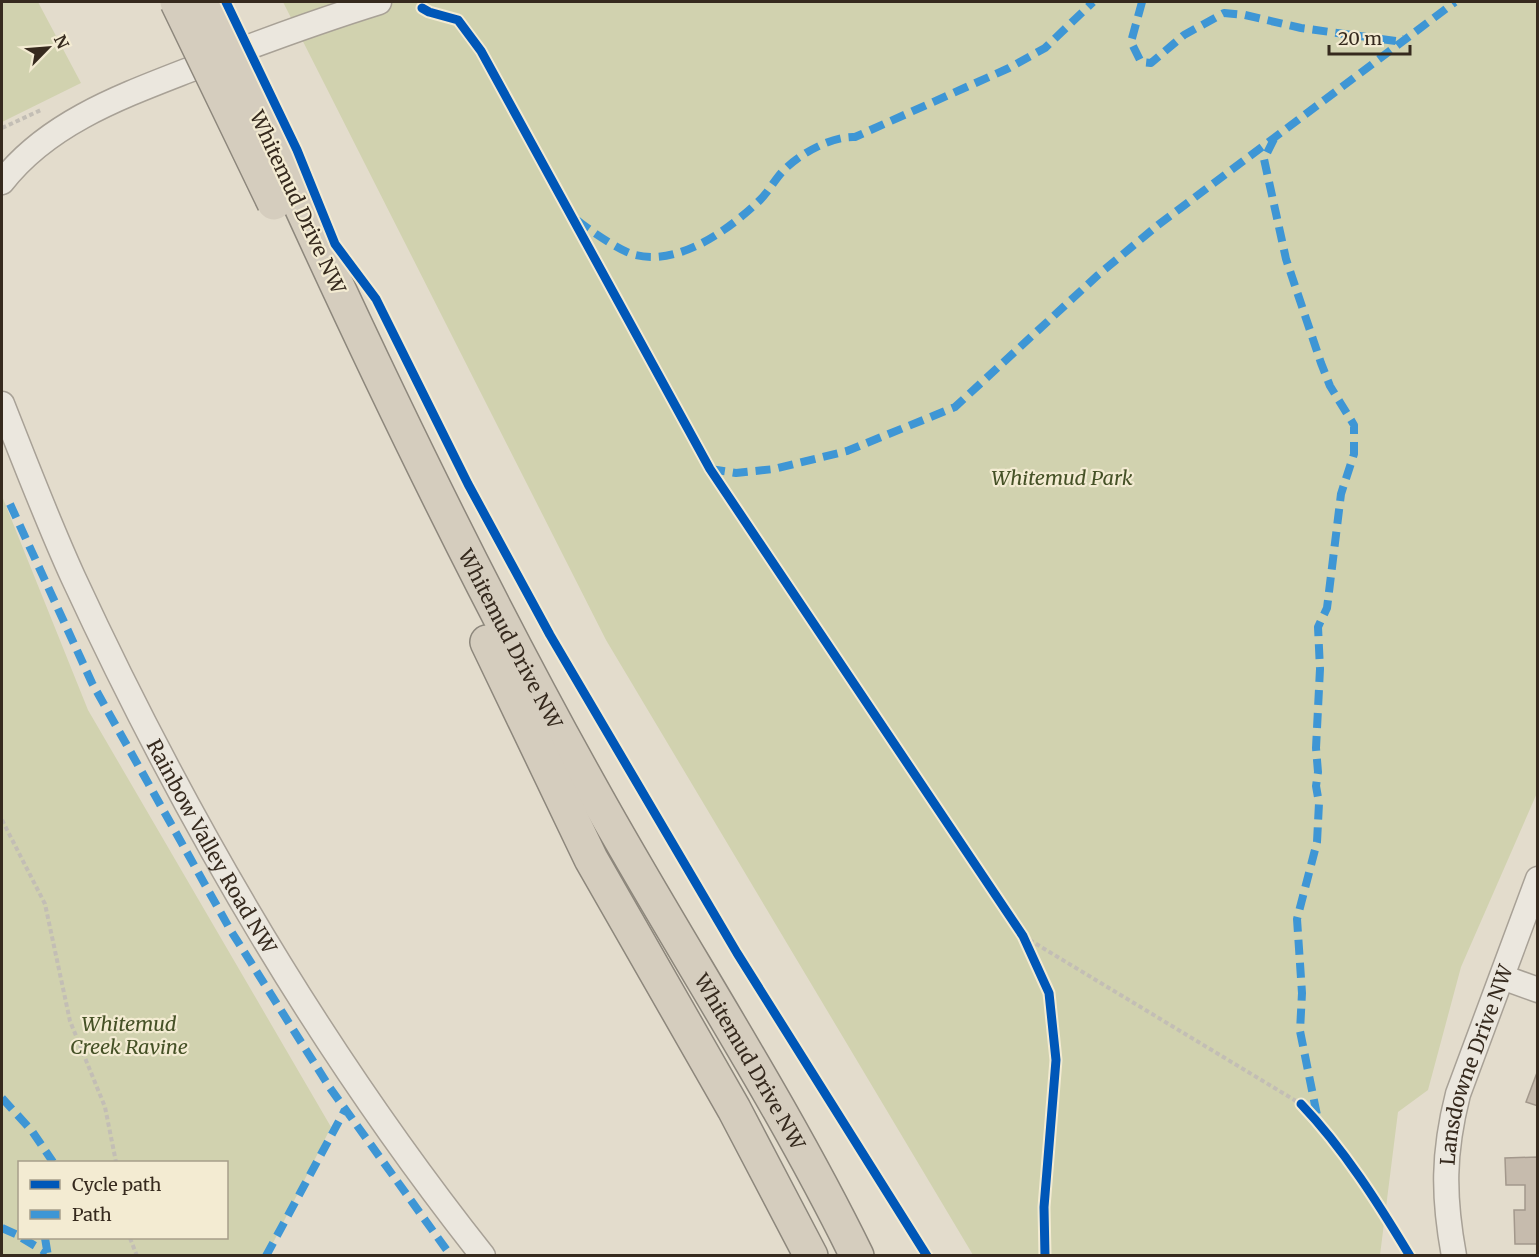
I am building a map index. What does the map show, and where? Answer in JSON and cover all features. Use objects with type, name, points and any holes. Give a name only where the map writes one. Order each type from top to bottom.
[{"type":"highway","name":"Whitemud Drive NW","points":[[177,2],[285,199],[513,646],[664,916],[821,1184],[856,1256]]},
{"type":"highway","name":"Whitemud Drive NW","points":[[204,2],[285,199],[591,859],[771,1177],[811,1256]]},
{"type":"highway","points":[[771,1177],[802,1256]]},
{"type":"highway","points":[[821,1184],[870,1256]]},
{"type":"street","points":[[2,182],[18,161],[52,134],[110,101],[254,45],[379,2]]},
{"type":"street","name":"Rainbow Valley Road NW","points":[[2,404],[73,577],[177,787],[265,939],[360,1087],[483,1256]]},
{"type":"street","name":"Lansdowne Drive NW","points":[[1454,1256],[1445,1194],[1449,1131],[1458,1094],[1538,879]]},
{"type":"street","points":[[1502,977],[1538,990]]},
{"type":"path","points":[[2,820],[45,904],[70,1021],[105,1107],[116,1161]]},
{"type":"path","points":[[1020,932],[1031,955]]},
{"type":"path","points":[[1020,932],[1304,1107]]},
{"type":"path","points":[[130,1239],[137,1256]]},
{"type":"green space","points":[[2,2],[38,2],[81,83],[2,122]]},
{"type":"green space","name":"Whitemud Park","points":[[283,2],[1537,2],[1537,793],[1461,967],[1428,1090],[1398,1112],[1380,1255],[973,1255],[606,640]]},
{"type":"green space","name":"Whitemud Creek Ravine","points":[[2,496],[88,710],[331,1127],[267,1255],[2,1255]]},
{"type":"building","points":[[1538,1070],[1538,1106],[1526,1102]]},
{"type":"building","points":[[1538,1157],[1538,1244],[1515,1244],[1514,1210],[1525,1210],[1525,1185],[1506,1185],[1505,1158]]},
{"type":"marked path","points":[[577,220],[613,245],[635,255],[652,257],[686,250],[719,233],[748,211],[767,192],[779,175],[801,156],[828,142],[855,137],[1009,68],[1045,48],[1093,2]]},
{"type":"marked path","points":[[1142,2],[1131,42],[1141,62],[1151,63],[1184,35],[1224,13],[1245,15],[1301,28],[1396,41],[1404,39]]},
{"type":"marked path","points":[[710,469],[736,473],[774,469],[847,451],[955,407],[1098,275],[1158,225],[1455,2]]},
{"type":"marked path","points":[[1274,139],[1264,159],[1286,259],[1330,386],[1354,425],[1354,454],[1341,494],[1327,608],[1318,627],[1320,669],[1316,748],[1318,772],[1316,786],[1319,803],[1317,842],[1297,919],[1302,993],[1300,1031],[1318,1120]]},
{"type":"marked path","points":[[10,504],[92,683],[231,931],[330,1088],[451,1256]]},
{"type":"marked path","points":[[2,1098],[32,1131],[52,1161]]},
{"type":"marked path","points":[[266,1256],[345,1110]]},
{"type":"marked path","points":[[2,1228],[18,1235]]},
{"type":"marked path","points":[[24,1239],[47,1253]]},
{"type":"marked path","points":[[45,1239],[48,1256]]},
{"type":"cycle path","points":[[226,2],[297,150],[335,244],[376,299],[468,484],[550,635],[737,953],[927,1256]]},
{"type":"cycle path","points":[[422,8],[458,20],[481,51],[710,469],[1023,936],[1049,993],[1056,1060],[1044,1207],[1045,1256]]},
{"type":"cycle path","points":[[1301,1104],[1346,1158],[1373,1196],[1410,1256]]}]
